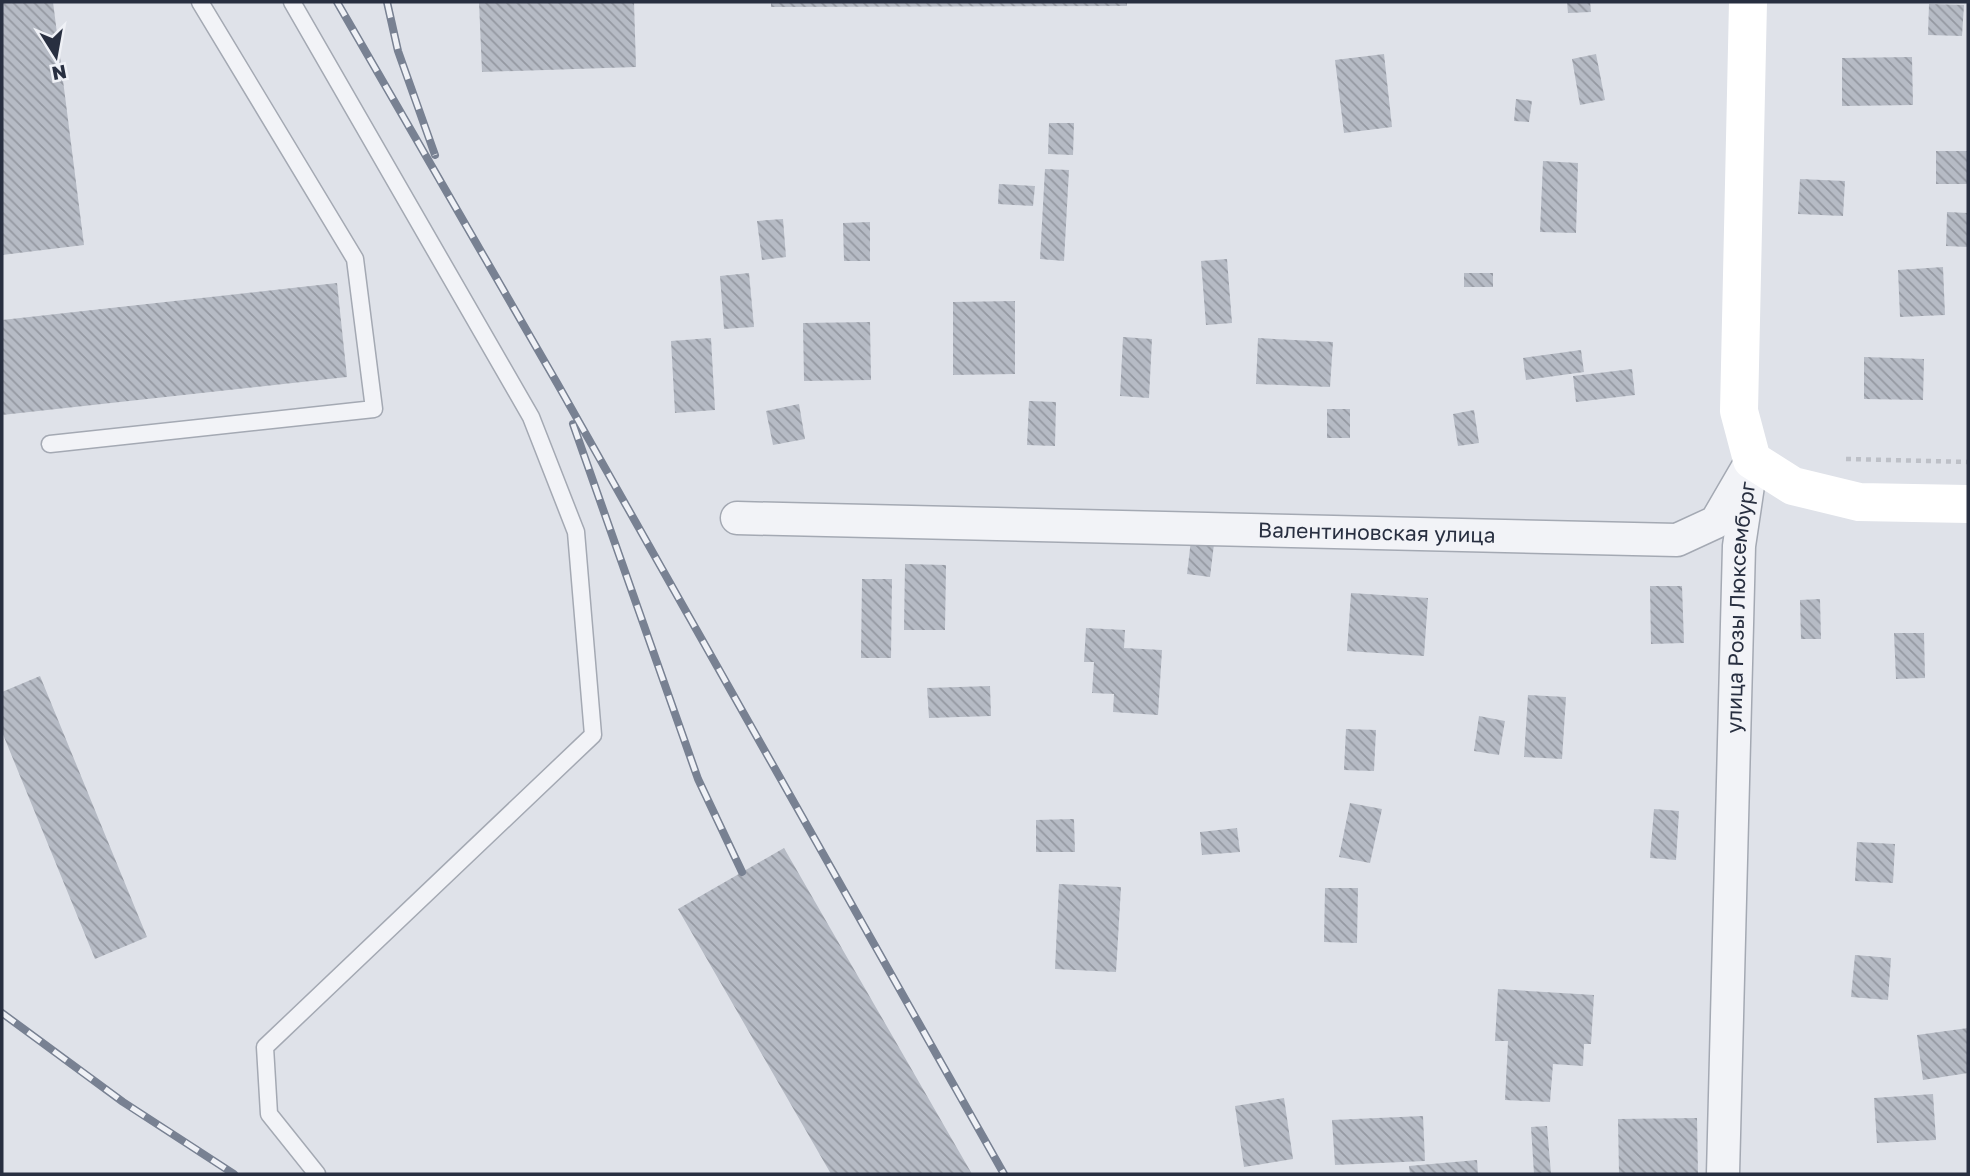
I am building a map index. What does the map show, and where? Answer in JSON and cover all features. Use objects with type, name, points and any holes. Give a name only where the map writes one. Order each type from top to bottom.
[{"type":"main road","name":"улица Розы Люксембург","points":[[1748,2],[1739,411],[1752,460]]},
{"type":"main road","points":[[1752,460],[1793,486],[1859,502],[1968,504]]},
{"type":"street","name":"Валентиновская улица","points":[[737,518],[1677,540],[1716,522],[1752,460]]},
{"type":"street","name":"улица Розы Люксембург","points":[[1723,1174],[1739,545],[1752,460]]},
{"type":"lane","points":[[50,444],[374,409],[355,259],[201,2]]},
{"type":"lane","points":[[292,2],[531,417],[576,532],[593,735],[265,1047],[269,1114],[317,1174]]},
{"type":"path","points":[[1836,459],[1968,462]]},
{"type":"building","points":[[2,2],[53,2],[84,245],[2,255]]},
{"type":"building","points":[[479,2],[634,2],[636,67],[482,72]]},
{"type":"building","points":[[771,2],[1127,2],[1127,6],[771,7]]},
{"type":"building","points":[[1567,2],[1590,2],[1591,12],[1568,13]]},
{"type":"building","points":[[1929,4],[1964,5],[1962,36],[1928,35]]},
{"type":"building","points":[[1384,54],[1392,127],[1344,133],[1335,60]]},
{"type":"building","points":[[1596,54],[1605,100],[1580,105],[1572,59]]},
{"type":"building","points":[[1912,57],[1913,105],[1842,106],[1842,58]]},
{"type":"building","points":[[1516,99],[1532,101],[1529,122],[1514,121]]},
{"type":"building","points":[[1049,123],[1074,123],[1073,155],[1048,154]]},
{"type":"building","points":[[1936,151],[1968,151],[1968,184],[1936,184]]},
{"type":"building","points":[[1543,161],[1578,163],[1576,233],[1540,232]]},
{"type":"building","points":[[1045,169],[1069,170],[1064,261],[1040,259]]},
{"type":"building","points":[[1800,179],[1845,181],[1843,216],[1798,214]]},
{"type":"building","points":[[999,184],[1035,186],[1033,206],[998,204]]},
{"type":"building","points":[[1947,212],[1968,213],[1968,247],[1946,246]]},
{"type":"building","points":[[783,219],[786,257],[762,260],[757,221]]},
{"type":"building","points":[[870,222],[870,261],[844,261],[843,223]]},
{"type":"building","points":[[1227,259],[1232,323],[1206,325],[1201,261]]},
{"type":"building","points":[[1943,267],[1945,315],[1900,317],[1898,270]]},
{"type":"building","points":[[749,273],[754,327],[724,329],[720,276]]},
{"type":"building","points":[[1464,273],[1493,273],[1493,287],[1464,287]]},
{"type":"building","points":[[337,283],[347,377],[2,415],[2,320]]},
{"type":"building","points":[[1015,301],[1015,374],[953,375],[953,302]]},
{"type":"building","points":[[870,322],[871,380],[804,381],[803,323]]},
{"type":"building","points":[[1123,337],[1152,339],[1149,398],[1120,396]]},
{"type":"building","points":[[711,338],[715,410],[675,413],[671,341]]},
{"type":"building","points":[[1258,338],[1333,342],[1330,387],[1256,384]]},
{"type":"building","points":[[1581,350],[1584,372],[1526,380],[1523,358]]},
{"type":"building","points":[[1864,357],[1924,359],[1923,400],[1864,399]]},
{"type":"building","points":[[1632,369],[1635,395],[1576,402],[1573,376]]},
{"type":"building","points":[[1029,401],[1056,402],[1055,446],[1027,445]]},
{"type":"building","points":[[799,404],[805,439],[773,445],[766,411]]},
{"type":"building","points":[[1327,409],[1350,409],[1350,438],[1327,438]]},
{"type":"building","points":[[1474,410],[1479,443],[1458,446],[1453,414]]},
{"type":"building","points":[[1191,540],[1214,544],[1210,577],[1187,574]]},
{"type":"building","points":[[905,564],[946,565],[945,630],[904,630]]},
{"type":"building","points":[[862,579],[892,579],[891,658],[861,658]]},
{"type":"building","points":[[1650,586],[1682,586],[1684,643],[1651,644]]},
{"type":"building","points":[[1351,593],[1428,598],[1424,656],[1347,651]]},
{"type":"building","points":[[1820,599],[1821,639],[1801,639],[1800,600]]},
{"type":"building","points":[[1086,628],[1125,630],[1124,648],[1162,650],[1158,715],[1113,712],[1114,694],[1092,693],[1094,662],[1084,662]]},
{"type":"building","points":[[1894,633],[1924,633],[1925,678],[1896,679]]},
{"type":"building","points":[[40,676],[147,937],[95,959],[2,732],[2,692]]},
{"type":"building","points":[[990,686],[991,716],[929,718],[927,688]]},
{"type":"building","points":[[1528,695],[1566,697],[1562,759],[1524,757]]},
{"type":"building","points":[[1479,716],[1505,721],[1499,755],[1474,751]]},
{"type":"building","points":[[1346,729],[1376,730],[1374,771],[1344,770]]},
{"type":"building","points":[[1350,803],[1382,809],[1370,863],[1339,857]]},
{"type":"building","points":[[1654,809],[1679,811],[1676,860],[1650,858]]},
{"type":"building","points":[[1074,819],[1075,852],[1036,852],[1036,820]]},
{"type":"building","points":[[1237,828],[1240,852],[1202,855],[1200,832]]},
{"type":"building","points":[[1857,842],[1895,844],[1893,883],[1855,881]]},
{"type":"building","points":[[784,848],[972,1174],[831,1174],[678,909]]},
{"type":"building","points":[[1059,884],[1121,887],[1116,972],[1055,969]]},
{"type":"building","points":[[1325,888],[1358,888],[1357,943],[1324,942]]},
{"type":"building","points":[[1855,955],[1891,958],[1888,1000],[1851,997]]},
{"type":"building","points":[[1498,989],[1594,995],[1591,1044],[1584,1044],[1583,1066],[1553,1064],[1550,1102],[1505,1100],[1508,1041],[1495,1041]]},
{"type":"building","points":[[1968,1028],[1968,1073],[1923,1080],[1917,1035]]},
{"type":"building","points":[[1933,1094],[1936,1140],[1877,1143],[1874,1098]]},
{"type":"building","points":[[1284,1098],[1293,1159],[1244,1167],[1235,1106]]},
{"type":"building","points":[[1423,1116],[1425,1161],[1335,1165],[1332,1120]]},
{"type":"building","points":[[1697,1118],[1698,1174],[1619,1174],[1618,1119]]},
{"type":"building","points":[[1547,1126],[1551,1174],[1534,1174],[1531,1127]]},
{"type":"building","points":[[1477,1160],[1478,1174],[1410,1174],[1409,1166]]},
{"type":"railway","points":[[337,2],[557,383],[1004,1174]]},
{"type":"railway","points":[[387,2],[398,51],[435,155]]},
{"type":"railway","points":[[573,424],[698,779],[742,872]]},
{"type":"railway","points":[[2,1013],[123,1102],[234,1174]]}]
